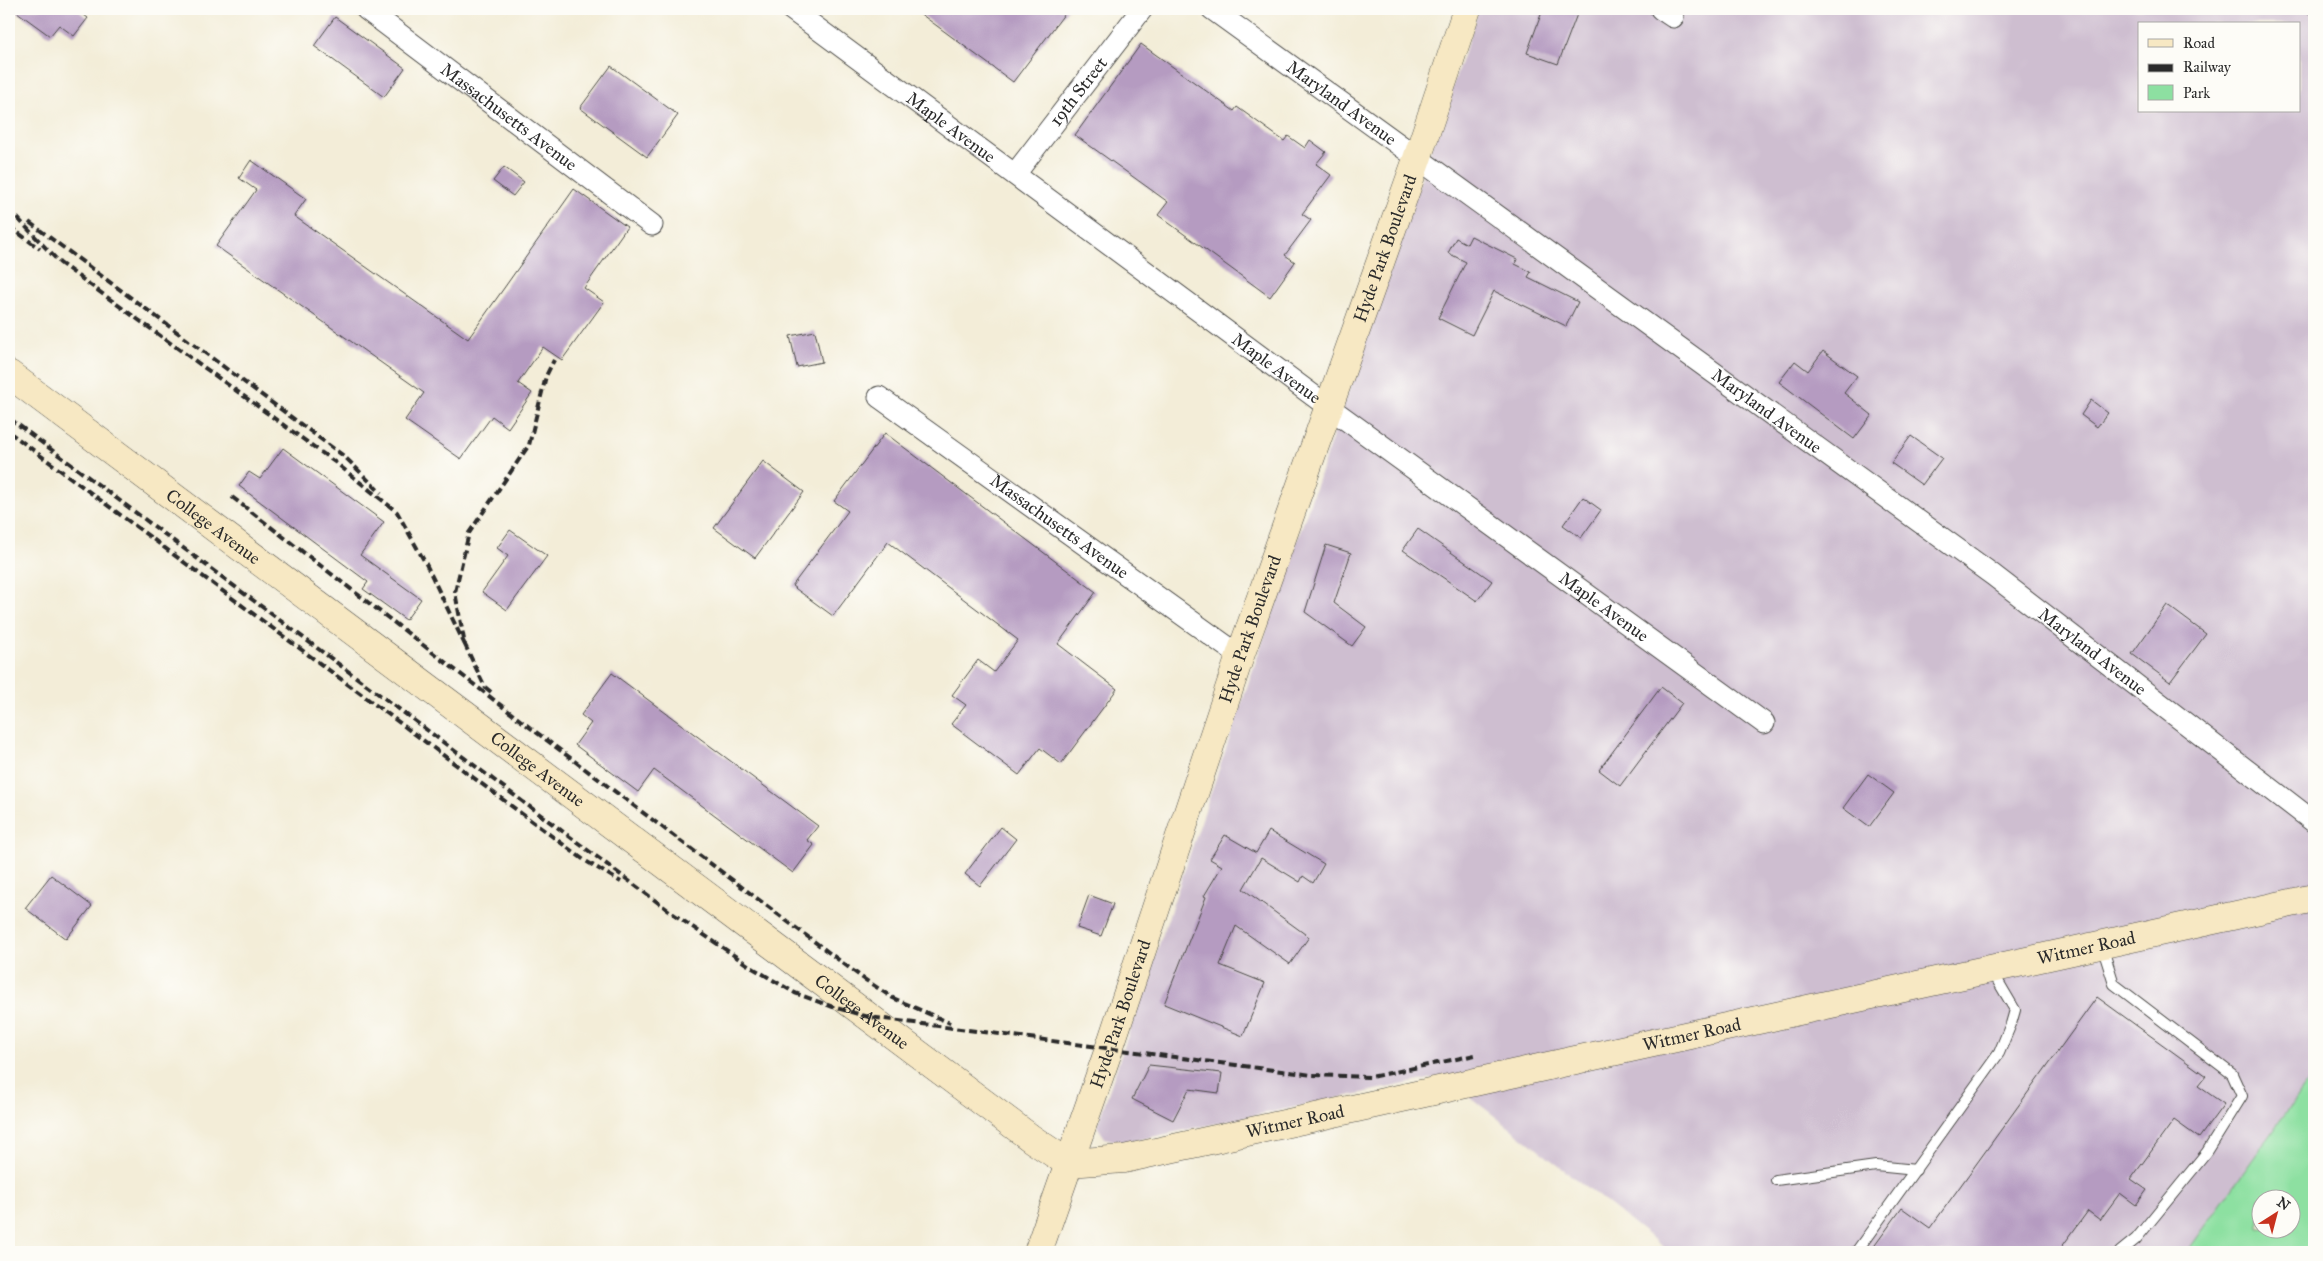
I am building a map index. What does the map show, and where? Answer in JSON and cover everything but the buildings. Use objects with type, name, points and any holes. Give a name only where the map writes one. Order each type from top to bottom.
[{"type":"main road","name":"Hyde Park Boulevard","points":[[1038,1252],[1109,1049],[1240,656],[1330,408],[1467,9]]},
{"type":"main road","name":"College Avenue","points":[[9,374],[1024,1133],[1068,1163]]},
{"type":"main road","name":"Witmer Road","points":[[1068,1163],[1124,1159],[2314,898]]},
{"type":"street","name":"Massachusetts Avenue","points":[[366,9],[652,225]]},
{"type":"street","name":"Maple Avenue","points":[[791,9],[1330,408],[1764,723]]},
{"type":"street","name":"19th Street","points":[[1015,174],[1142,9]]},
{"type":"street","name":"Maryland Avenue","points":[[1212,9],[1992,575],[2314,822]]},
{"type":"street","name":"Massachusetts Avenue","points":[[879,397],[1240,656]]},
{"type":"lane","points":[[2102,945],[2114,984],[2232,1074],[2242,1096],[2207,1152],[2136,1238],[2120,1252]]},
{"type":"lane","points":[[1856,1252],[1999,1053],[2015,1010],[1992,970]]},
{"type":"lane","points":[[1776,1180],[1876,1166],[1916,1170]]},
{"type":"shaded area","points":[[1479,9],[2314,9],[2314,1073],[2187,1252],[1670,1252],[1443,1076],[1123,1143],[1105,1138],[1097,1126]]},
{"type":"green space","points":[[2314,1073],[2314,1252],[2187,1252]]},
{"type":"railway","points":[[9,209],[60,263],[336,463],[397,512],[426,564],[465,645]]},
{"type":"railway","points":[[29,222],[345,457],[381,493]]},
{"type":"railway","points":[[9,226],[40,249]]},
{"type":"railway","points":[[491,692],[485,687],[465,645],[455,592],[469,533],[529,445],[546,376],[554,360]]},
{"type":"railway","points":[[9,418],[672,913],[751,967],[795,993],[833,1007],[869,1017],[1312,1075],[1371,1077],[1475,1055]]},
{"type":"railway","points":[[9,432],[584,860],[621,882]]},
{"type":"railway","points":[[232,497],[516,717],[864,979],[893,998],[950,1023]]}]
